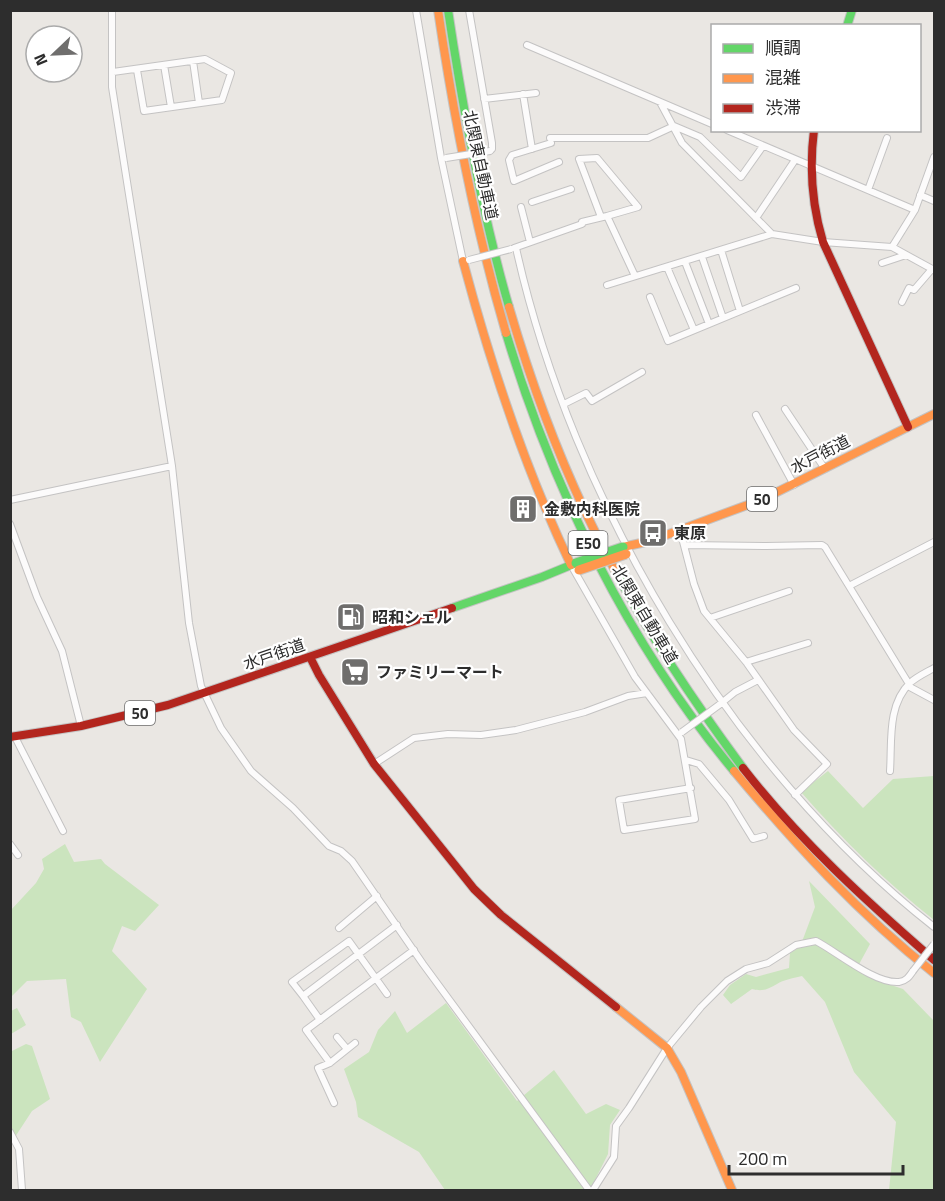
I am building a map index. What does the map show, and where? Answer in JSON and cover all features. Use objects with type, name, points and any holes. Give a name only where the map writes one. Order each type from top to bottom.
[{"type":"main road","name":"北関東自動車道","points":[[438,10],[454,113],[471,198],[507,337],[556,474],[609,585],[675,691],[711,743],[760,805],[844,894],[934,973]]},
{"type":"main road","name":"北関東自動車道","points":[[448,10],[464,111],[481,196],[503,285],[531,380],[594,532],[620,582],[682,685],[738,762],[835,870],[891,924],[934,960]]},
{"type":"main road","points":[[814,132],[810,166],[813,208],[823,242],[908,427]]},
{"type":"main road","points":[[466,261],[487,351],[512,427],[539,495],[575,567]]},
{"type":"main road","name":"水戸街道","points":[[13,737],[81,726],[142,712],[203,694],[627,550],[733,511],[794,485],[934,414]]},
{"type":"main road","points":[[310,657],[374,764],[399,798],[487,902],[668,1047],[732,1191]]},
{"type":"street","points":[[112,10],[113,93],[172,466],[189,623],[203,694],[221,728],[251,771],[293,808],[329,846],[341,851],[352,861],[414,950],[591,1191],[614,1156],[616,1126],[668,1047],[726,981],[755,965],[768,963],[796,945],[816,941],[883,980],[898,982],[906,980],[934,944]]},
{"type":"street","points":[[416,10],[466,261],[514,248],[582,223],[604,216],[638,207],[597,158],[579,159],[604,216],[635,276]]},
{"type":"street","points":[[444,158],[490,151],[492,148],[469,10]]},
{"type":"street","points":[[527,45],[711,124]]},
{"type":"street","points":[[113,72],[205,59],[231,73],[222,100],[144,111],[137,70]]},
{"type":"street","points":[[193,61],[199,103]]},
{"type":"street","points":[[164,65],[171,107]]},
{"type":"street","points":[[484,99],[536,93]]},
{"type":"street","points":[[523,94],[532,149]]},
{"type":"street","points":[[660,102],[682,143],[772,234]]},
{"type":"street","points":[[559,162],[514,181],[509,160],[512,155],[551,141],[648,138],[674,126],[700,137],[741,177],[763,146]]},
{"type":"street","points":[[732,132],[915,210]]},
{"type":"street","points":[[868,190],[888,138]]},
{"type":"street","points":[[892,247],[915,210],[934,157]]},
{"type":"street","points":[[756,218],[795,160]]},
{"type":"street","points":[[532,202],[571,189]]},
{"type":"street","points":[[920,195],[934,201]]},
{"type":"street","points":[[521,207],[530,242]]},
{"type":"street","points":[[607,285],[772,234],[823,242],[892,247],[933,269],[914,290],[909,288],[902,302]]},
{"type":"street","points":[[514,248],[564,404],[590,470],[627,550],[720,704],[795,795],[837,840],[883,884],[934,927]]},
{"type":"street","points":[[721,250],[740,311]]},
{"type":"street","points":[[882,263],[906,255]]},
{"type":"street","points":[[702,257],[723,318]]},
{"type":"street","points":[[685,262],[709,324]]},
{"type":"street","points":[[667,267],[694,330]]},
{"type":"street","points":[[650,297],[668,341],[796,288]]},
{"type":"street","points":[[564,404],[586,393],[592,401],[642,372]]},
{"type":"street","points":[[785,409],[825,469]]},
{"type":"street","points":[[756,415],[794,485]]},
{"type":"street","points":[[10,500],[172,466]]},
{"type":"street","points":[[10,524],[37,597],[62,651],[81,726]]},
{"type":"street","points":[[680,530],[700,603],[794,729],[826,764],[795,795]]},
{"type":"street","points":[[849,586],[934,542]]},
{"type":"street","points":[[684,545],[822,545],[909,685],[934,700]]},
{"type":"street","points":[[575,567],[617,647],[647,693],[680,733],[686,760],[691,788],[695,819],[624,830],[619,800],[691,788]]},
{"type":"street","points":[[710,618],[789,591]]},
{"type":"street","points":[[746,662],[808,643]]},
{"type":"street","points":[[890,771],[894,711],[909,685],[934,668]]},
{"type":"street","points":[[680,733],[735,692],[758,680]]},
{"type":"street","points":[[374,764],[414,738],[448,734],[482,735],[516,730],[585,712],[628,696],[647,693]]},
{"type":"street","points":[[13,737],[63,831]]},
{"type":"street","points":[[686,760],[699,764],[729,800],[753,839],[764,836]]},
{"type":"street","points":[[10,844],[18,855]]},
{"type":"street","points":[[339,927],[377,896]]},
{"type":"street","points":[[303,996],[397,925]]},
{"type":"street","points":[[320,1020],[292,982],[349,940],[387,994]]},
{"type":"street","points":[[330,1063],[306,1030],[414,950]]},
{"type":"street","points":[[337,1037],[347,1049]]},
{"type":"street","points":[[334,1103],[318,1068],[330,1063],[355,1043]]},
{"type":"street","points":[[10,1132],[19,1149],[22,1191]]},
{"type":"green space","points":[[828,771],[863,808],[893,779],[934,776],[934,920],[865,859],[801,792]]},
{"type":"green space","points":[[65,844],[74,862],[101,859],[159,905],[135,931],[122,926],[112,951],[147,989],[100,1062],[81,1022],[71,1017],[66,979],[27,981],[11,997],[11,910],[36,883],[44,869],[42,859]]},
{"type":"green space","points":[[809,881],[870,944],[857,968],[882,982],[903,989],[934,1021],[934,1190],[889,1190],[896,1122],[854,1072],[825,1002],[802,976],[782,981],[765,990],[752,989],[731,1004],[723,995],[730,985],[746,974],[756,977],[789,968],[790,953],[800,947],[815,907]]},
{"type":"green space","points":[[446,1003],[517,1101],[554,1070],[586,1114],[606,1104],[620,1110],[610,1125],[608,1154],[593,1184],[586,1190],[445,1190],[419,1152],[358,1117],[356,1102],[344,1069],[369,1052],[378,1030],[395,1011],[407,1033]]},
{"type":"green space","points":[[17,1008],[26,1025],[11,1034],[11,1011]]},
{"type":"green space","points":[[26,1044],[32,1046],[50,1099],[32,1111],[15,1137],[10,1127],[10,1052]]},
{"type":"traffic: fast","points":[[448,10],[474,160],[509,307]]},
{"type":"traffic: fast","points":[[848,24],[852,10]]},
{"type":"traffic: fast","points":[[506,333],[547,450],[598,564],[661,671],[696,722],[734,771]]},
{"type":"traffic: fast","points":[[576,563],[623,547]]},
{"type":"traffic: fast","points":[[452,608],[576,563]]},
{"type":"traffic: fast","points":[[618,576],[677,674],[743,768]]},
{"type":"traffic: slow","points":[[438,10],[466,173],[506,333]]},
{"type":"traffic: slow","points":[[463,261],[510,416],[538,491],[571,565]]},
{"type":"traffic: slow","points":[[509,307],[556,444],[585,511],[618,576]]},
{"type":"traffic: slow","points":[[623,547],[650,541],[761,500],[934,414]]},
{"type":"traffic: slow","points":[[579,570],[626,554]]},
{"type":"traffic: slow","points":[[734,771],[829,877],[880,927],[934,973]]},
{"type":"traffic: slow","points":[[616,1007],[667,1048],[681,1072],[732,1190]]},
{"type":"traffic: jam","points":[[814,132],[812,187],[823,242],[908,427]]},
{"type":"traffic: jam","points":[[10,737],[81,726],[168,705],[452,608]]},
{"type":"traffic: jam","points":[[310,657],[374,764],[474,889],[501,915],[616,1007]]},
{"type":"traffic: jam","points":[[743,768],[764,795],[810,845],[934,960]]},
{"type":"place","name":"金敷内科医院","points":[[523,509]]},
{"type":"place","name":"東原","points":[[653,533]]},
{"type":"place","name":"昭和シェル","points":[[351,617]]},
{"type":"place","name":"ファミリーマート","points":[[355,672]]}]
